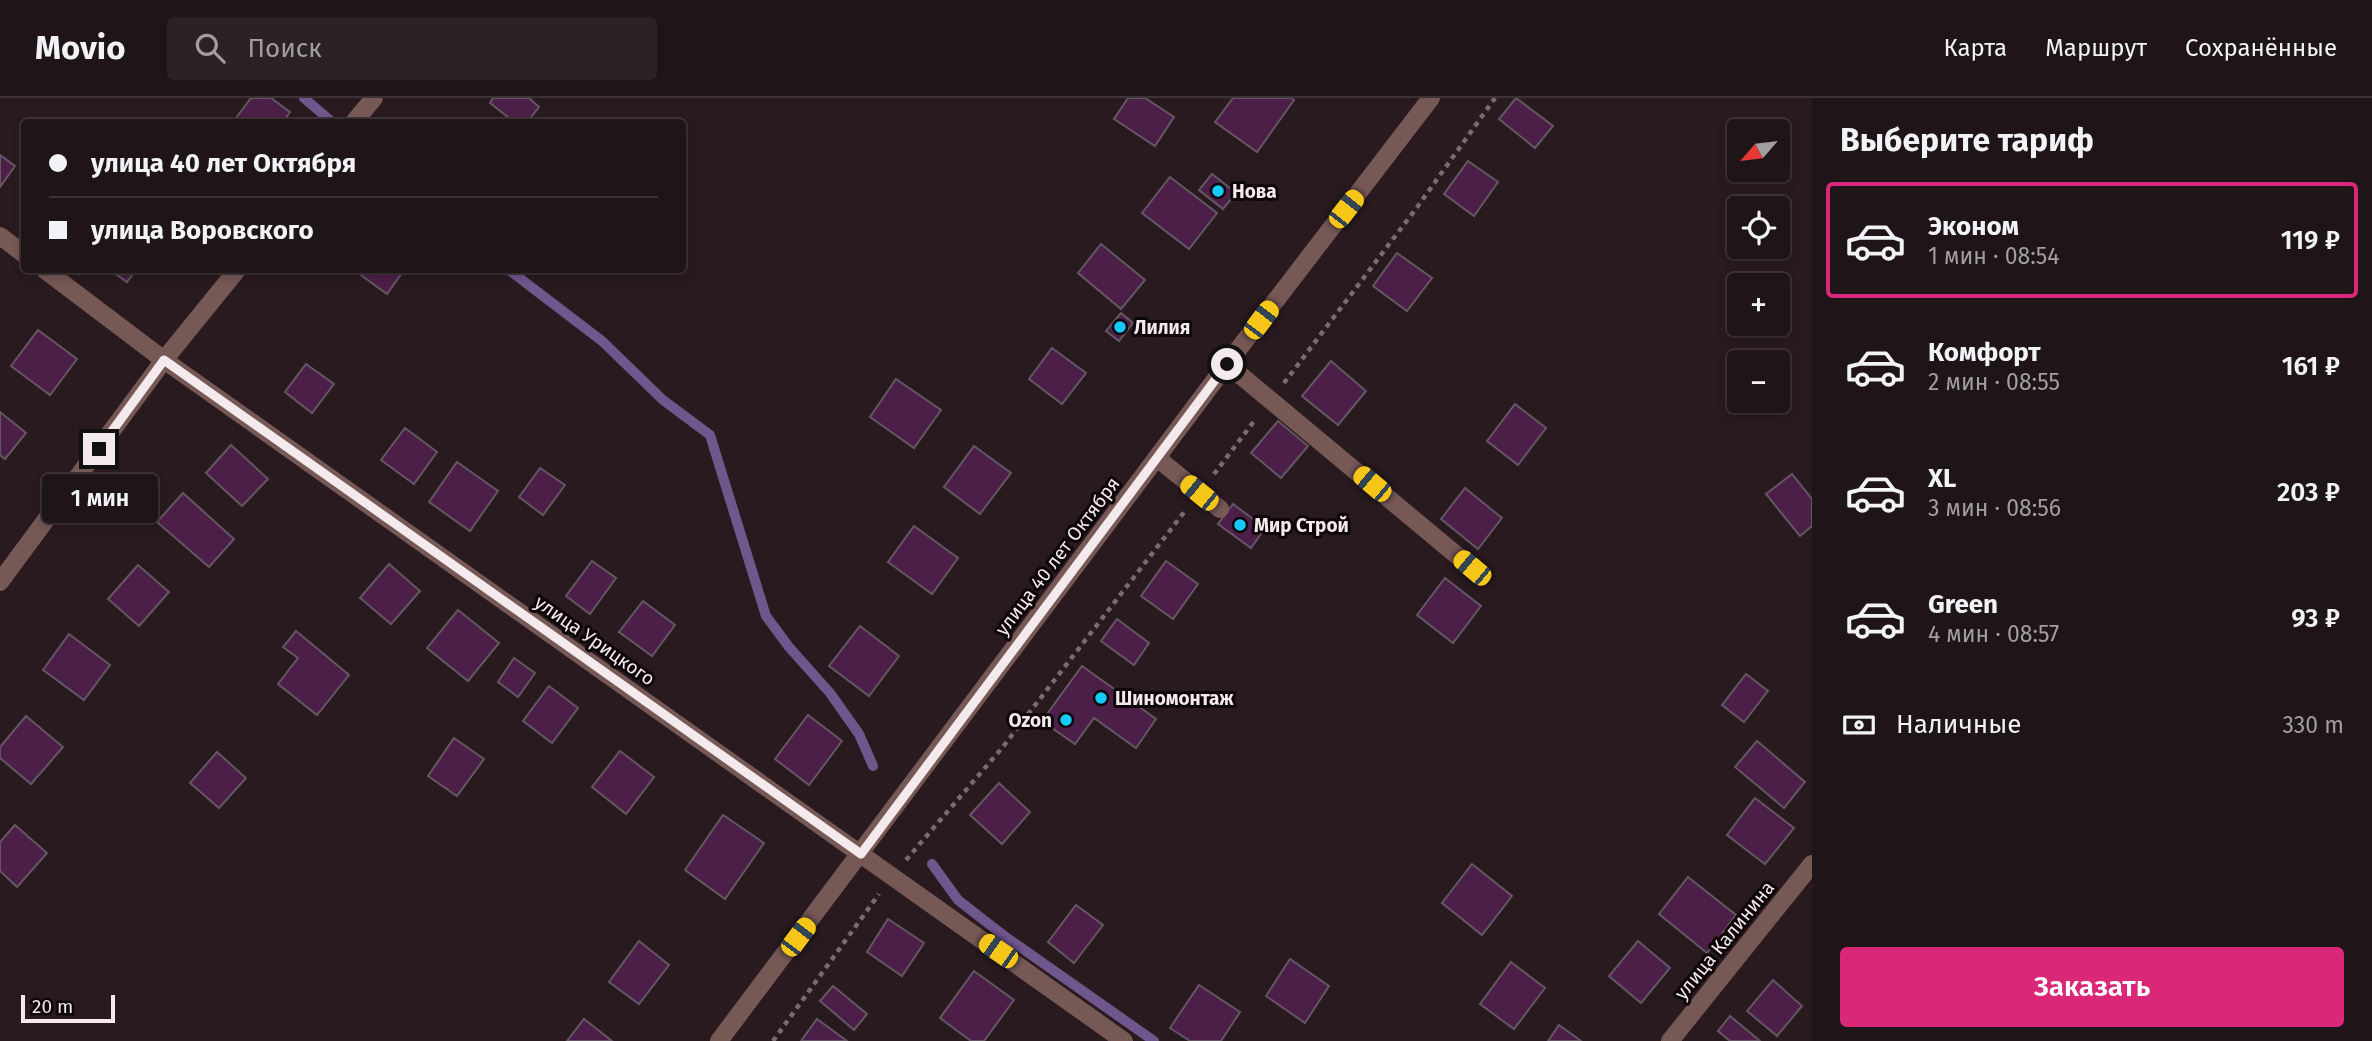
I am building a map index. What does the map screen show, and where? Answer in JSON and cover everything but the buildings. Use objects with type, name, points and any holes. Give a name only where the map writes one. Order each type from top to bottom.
[{"type":"street","points":[[356,119],[374,98]]},
{"type":"street","name":"улица 40 лет Октября","points":[[719,1041],[1227,364],[1431,98]]},
{"type":"street","points":[[0,236],[21,252]]},
{"type":"street","name":"улица Урицкого","points":[[49,273],[164,360],[1124,1041]]},
{"type":"street","points":[[0,582],[164,360],[235,273]]},
{"type":"street","points":[[1227,364],[1472,568]]},
{"type":"street","points":[[1157,458],[1220,509]]},
{"type":"street","name":"улица Калинина","points":[[1670,1041],[1812,864]]},
{"type":"path","points":[[773,1041],[893,876],[1002,748],[1271,400],[1418,206],[1495,98]]},
{"type":"waterway","points":[[304,98],[328,119]]},
{"type":"waterway","points":[[513,273],[602,341],[663,400],[710,435],[766,616],[789,647],[830,693],[859,734],[873,766]]},
{"type":"waterway","points":[[932,864],[958,900],[1003,935],[1154,1041]]},
{"type":"place","name":"Нова","points":[[1218,191]]},
{"type":"place","name":"Лилия","points":[[1120,327]]},
{"type":"place","name":"Мир Строй","points":[[1240,525]]},
{"type":"place","name":"Шиномонтаж","points":[[1101,698]]},
{"type":"place","name":"Ozon","points":[[1066,720]]},
{"type":"route","points":[[99,449],[164,360],[861,854],[1227,364]]}]
